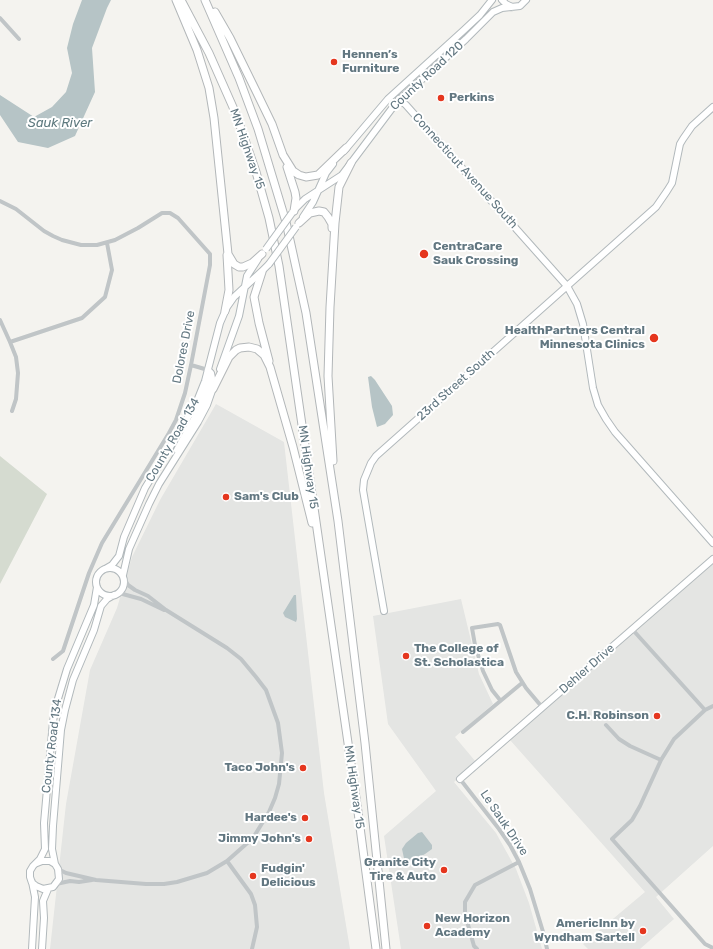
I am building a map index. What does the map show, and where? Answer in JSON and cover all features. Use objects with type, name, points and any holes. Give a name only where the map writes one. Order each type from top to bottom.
[{"type":"highway","points":[[176,0],[198,50],[209,88],[214,118],[227,249],[229,290],[225,311]]},
{"type":"highway","name":"MN Highway 15","points":[[181,0],[209,53],[236,114],[256,172],[269,218],[279,266],[358,812],[376,949]]},
{"type":"highway","points":[[206,0],[230,38],[272,124],[296,192],[293,212]]},
{"type":"highway","name":"MN Highway 15","points":[[206,0],[239,78],[258,129],[286,222],[311,343],[338,520],[365,743],[387,949]]},
{"type":"highway","points":[[283,154],[290,167],[296,173],[302,176],[311,177],[318,175],[346,148]]},
{"type":"highway","points":[[338,520],[328,376],[330,307],[339,187],[351,163]]},
{"type":"highway","points":[[298,225],[310,213],[319,210],[324,212],[332,224],[334,246]]},
{"type":"highway","points":[[227,249],[234,264],[239,267],[250,265],[264,251]]},
{"type":"highway","points":[[262,272],[255,290],[255,302],[276,389]]},
{"type":"highway","points":[[213,389],[228,357],[236,350],[244,347],[256,349],[264,355],[270,367],[301,477],[323,568]]},
{"type":"street","name":"County Road 120","points":[[269,264],[313,202],[329,168],[395,92],[480,15],[492,0]]},
{"type":"street","points":[[502,0],[506,4],[513,7]]},
{"type":"street","name":"County Road 120","points":[[264,251],[301,202],[337,179],[351,163],[399,99],[466,39],[493,12],[502,8],[520,6],[526,0]]},
{"type":"street","points":[[0,18],[19,39]]},
{"type":"street","name":"Connecticut Avenue South","points":[[399,99],[567,286],[577,304],[583,324],[593,388],[598,405],[615,432],[713,543]]},
{"type":"street","name":"23rd Street South","points":[[384,612],[364,490],[364,480],[371,463],[376,456],[643,219],[662,199],[672,183],[680,144],[683,139],[692,126],[713,107]]},
{"type":"street","name":"Dolores Drive","points":[[0,201],[16,209],[44,230],[62,240],[81,245],[107,243],[125,236],[162,213],[166,212],[174,214],[210,254],[210,265],[186,393],[176,420],[102,542],[89,573],[63,651],[53,660]]},
{"type":"street","points":[[10,342],[82,318],[105,297],[112,270],[107,243]]},
{"type":"street","name":"County Road 134","points":[[123,577],[129,548],[149,504],[198,422],[213,389],[239,316],[247,276],[264,251]]},
{"type":"street","name":"County Road 134","points":[[105,569],[112,566],[119,556],[124,537],[145,488],[191,414],[202,391],[220,323],[225,311],[230,302],[269,264]]},
{"type":"street","points":[[0,320],[16,357],[18,373],[16,399],[12,411]]},
{"type":"street","points":[[168,471],[183,438],[206,396],[212,378],[211,373],[208,370],[191,365]]},
{"type":"street","name":"Dehler Drive","points":[[460,779],[713,559]]},
{"type":"street","points":[[32,949],[35,897],[30,872],[37,862],[45,860],[66,873],[96,880],[164,884],[189,879],[207,873],[227,861],[253,838],[269,812],[275,798],[279,784],[282,760],[281,738],[278,723],[266,690],[241,660],[227,648],[166,610],[148,596],[135,590],[128,584],[120,572],[113,568],[105,569],[98,574],[97,587],[102,593],[106,595],[116,594],[141,599],[166,610]]},
{"type":"street","points":[[116,594],[124,586],[123,577]]},
{"type":"street","name":"County Road 134","points":[[37,862],[45,849],[44,823],[56,702],[67,669],[94,604],[97,587]]},
{"type":"street","name":"County Road 134","points":[[56,867],[52,849],[53,826],[61,730],[65,710],[73,680],[94,630],[101,606],[107,599],[116,594]]},
{"type":"street","points":[[500,700],[492,690],[483,671],[475,645],[472,628],[498,624],[500,625],[503,630],[511,659],[522,683],[542,708]]},
{"type":"street","points":[[632,629],[705,710]]},
{"type":"street","points":[[463,732],[522,683]]},
{"type":"street","points":[[713,706],[705,710],[674,739],[661,760],[632,820],[612,839],[705,944],[713,948]]},
{"type":"street","points":[[606,724],[620,739],[630,746],[661,760]]},
{"type":"street","name":"Le Sauk Drive","points":[[460,779],[499,829],[519,862],[530,889],[547,949]]},
{"type":"street","points":[[227,861],[251,894],[255,905],[257,927],[252,949]]},
{"type":"street","points":[[477,949],[474,946],[464,914],[466,902],[475,885],[519,862]]},
{"type":"street","points":[[56,867],[59,874],[56,884]]},
{"type":"street","points":[[30,876],[32,883],[40,889],[48,889],[56,884],[70,881],[79,882],[96,880]]},
{"type":"street","points":[[42,949],[44,918],[43,901],[48,889]]},
{"type":"shaded area","points":[[216,404],[284,442],[324,793],[350,949],[50,949],[66,804],[90,670],[117,608],[132,557],[160,500]]},
{"type":"shaded area","points":[[0,456],[47,494],[0,584]]},
{"type":"shaded area","points":[[713,560],[713,846],[656,897],[674,919],[640,949],[588,949],[583,944],[645,892],[510,740]]},
{"type":"shaded area","points":[[461,599],[479,674],[493,704],[455,737],[476,762],[454,782],[496,833],[516,869],[529,903],[542,949],[401,949],[384,836],[436,791],[388,724],[373,616]]},
{"type":"water","name":"Sauk River","points":[[82,0],[111,0],[92,48],[95,92],[75,136],[48,148],[18,142],[0,115],[0,95],[34,117],[52,107],[66,92],[72,73],[67,48],[73,24]]},
{"type":"water","points":[[371,376],[392,406],[393,415],[385,424],[377,427],[372,407],[368,377]]},
{"type":"water","points":[[294,595],[296,595],[296,622],[285,617],[283,613]]},
{"type":"water","points":[[422,832],[432,845],[432,849],[407,864],[405,863],[402,849],[406,843],[418,833]]},
{"type":"place","name":"Hennen’s Furniture","points":[[334,62]]},
{"type":"place","name":"Perkins","points":[[441,98]]},
{"type":"place","name":"CentraCare Sauk Crossing","points":[[424,254]]},
{"type":"place","name":"HealthPartners Central Minnesota Clinics","points":[[654,338]]},
{"type":"place","name":"Sam's Club","points":[[226,497]]},
{"type":"place","name":"The College of St. Scholastica","points":[[406,656]]},
{"type":"place","name":"C.H. Robinson","points":[[657,716]]},
{"type":"place","name":"Taco John's","points":[[303,768]]},
{"type":"place","name":"Hardee's","points":[[305,818]]},
{"type":"place","name":"Jimmy John's","points":[[309,839]]},
{"type":"place","name":"Granite City Tire & Auto","points":[[444,870]]},
{"type":"place","name":"Fudgin' Delicious","points":[[253,876]]},
{"type":"place","name":"New Horizon Academy","points":[[427,926]]},
{"type":"place","name":"AmericInn by Wyndham Sartell","points":[[643,931]]}]
